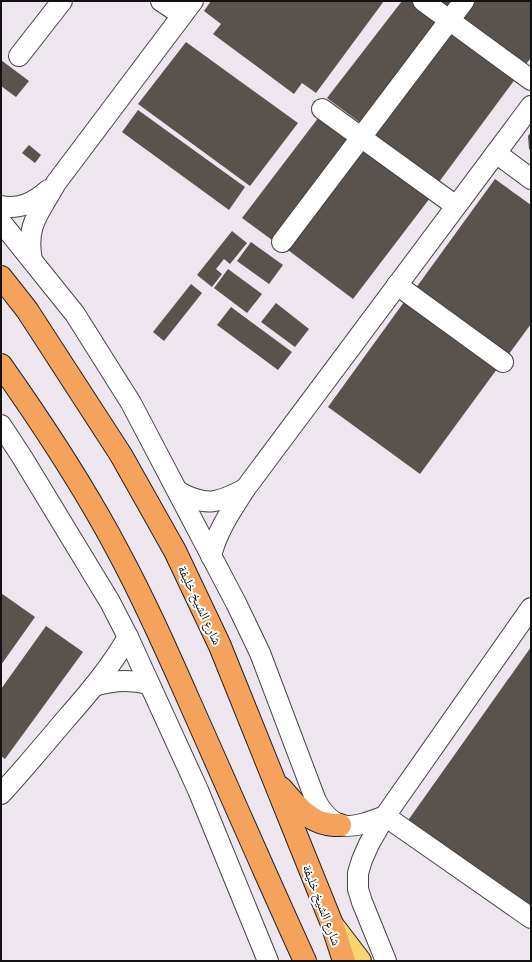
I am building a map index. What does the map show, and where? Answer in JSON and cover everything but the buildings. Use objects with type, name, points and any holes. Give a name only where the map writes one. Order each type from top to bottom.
[{"type":"highway","name":"شارع الشيخ خليفة","points":[[1,277],[27,310],[121,455],[175,551],[220,646],[272,779],[332,924],[344,961]]},
{"type":"highway","points":[[1,365],[84,491],[120,554],[175,669],[305,961]]},
{"type":"highway","points":[[272,779],[310,817],[328,824],[340,825]]},
{"type":"main road","points":[[332,924],[360,961]]},
{"type":"main road","points":[[289,927],[296,961]]},
{"type":"street","points":[[19,56],[62,1]]},
{"type":"street","points":[[32,260],[30,241],[33,223],[56,183],[187,8],[162,1]]},
{"type":"street","points":[[423,1],[531,80]]},
{"type":"street","points":[[282,242],[464,1]]},
{"type":"street","points":[[212,556],[220,531],[245,489],[531,106]]},
{"type":"street","points":[[322,109],[456,206]]},
{"type":"street","points":[[496,153],[531,179]]},
{"type":"street","points":[[1,206],[14,207],[31,202],[39,198],[56,183]]},
{"type":"street","points":[[1,222],[75,314],[131,403],[179,492],[260,653],[316,801],[322,811],[329,819],[340,825],[349,826],[359,825],[385,816]]},
{"type":"street","points":[[397,286],[503,362]]},
{"type":"street","points":[[1,426],[22,457],[95,577],[128,637],[198,790],[266,959]]},
{"type":"street","points":[[179,492],[192,499],[203,502],[216,502],[228,498],[245,489]]},
{"type":"street","points":[[386,961],[358,889],[358,873],[362,860],[369,844],[385,816],[531,608]]},
{"type":"street","points":[[1,794],[34,758],[94,686],[112,663],[128,637]]},
{"type":"street","points":[[94,686],[121,680],[150,684]]},
{"type":"street","points":[[385,816],[531,918]]},
{"type":"shaded area","points":[[1,1],[531,1],[531,961],[1,961]]}]
